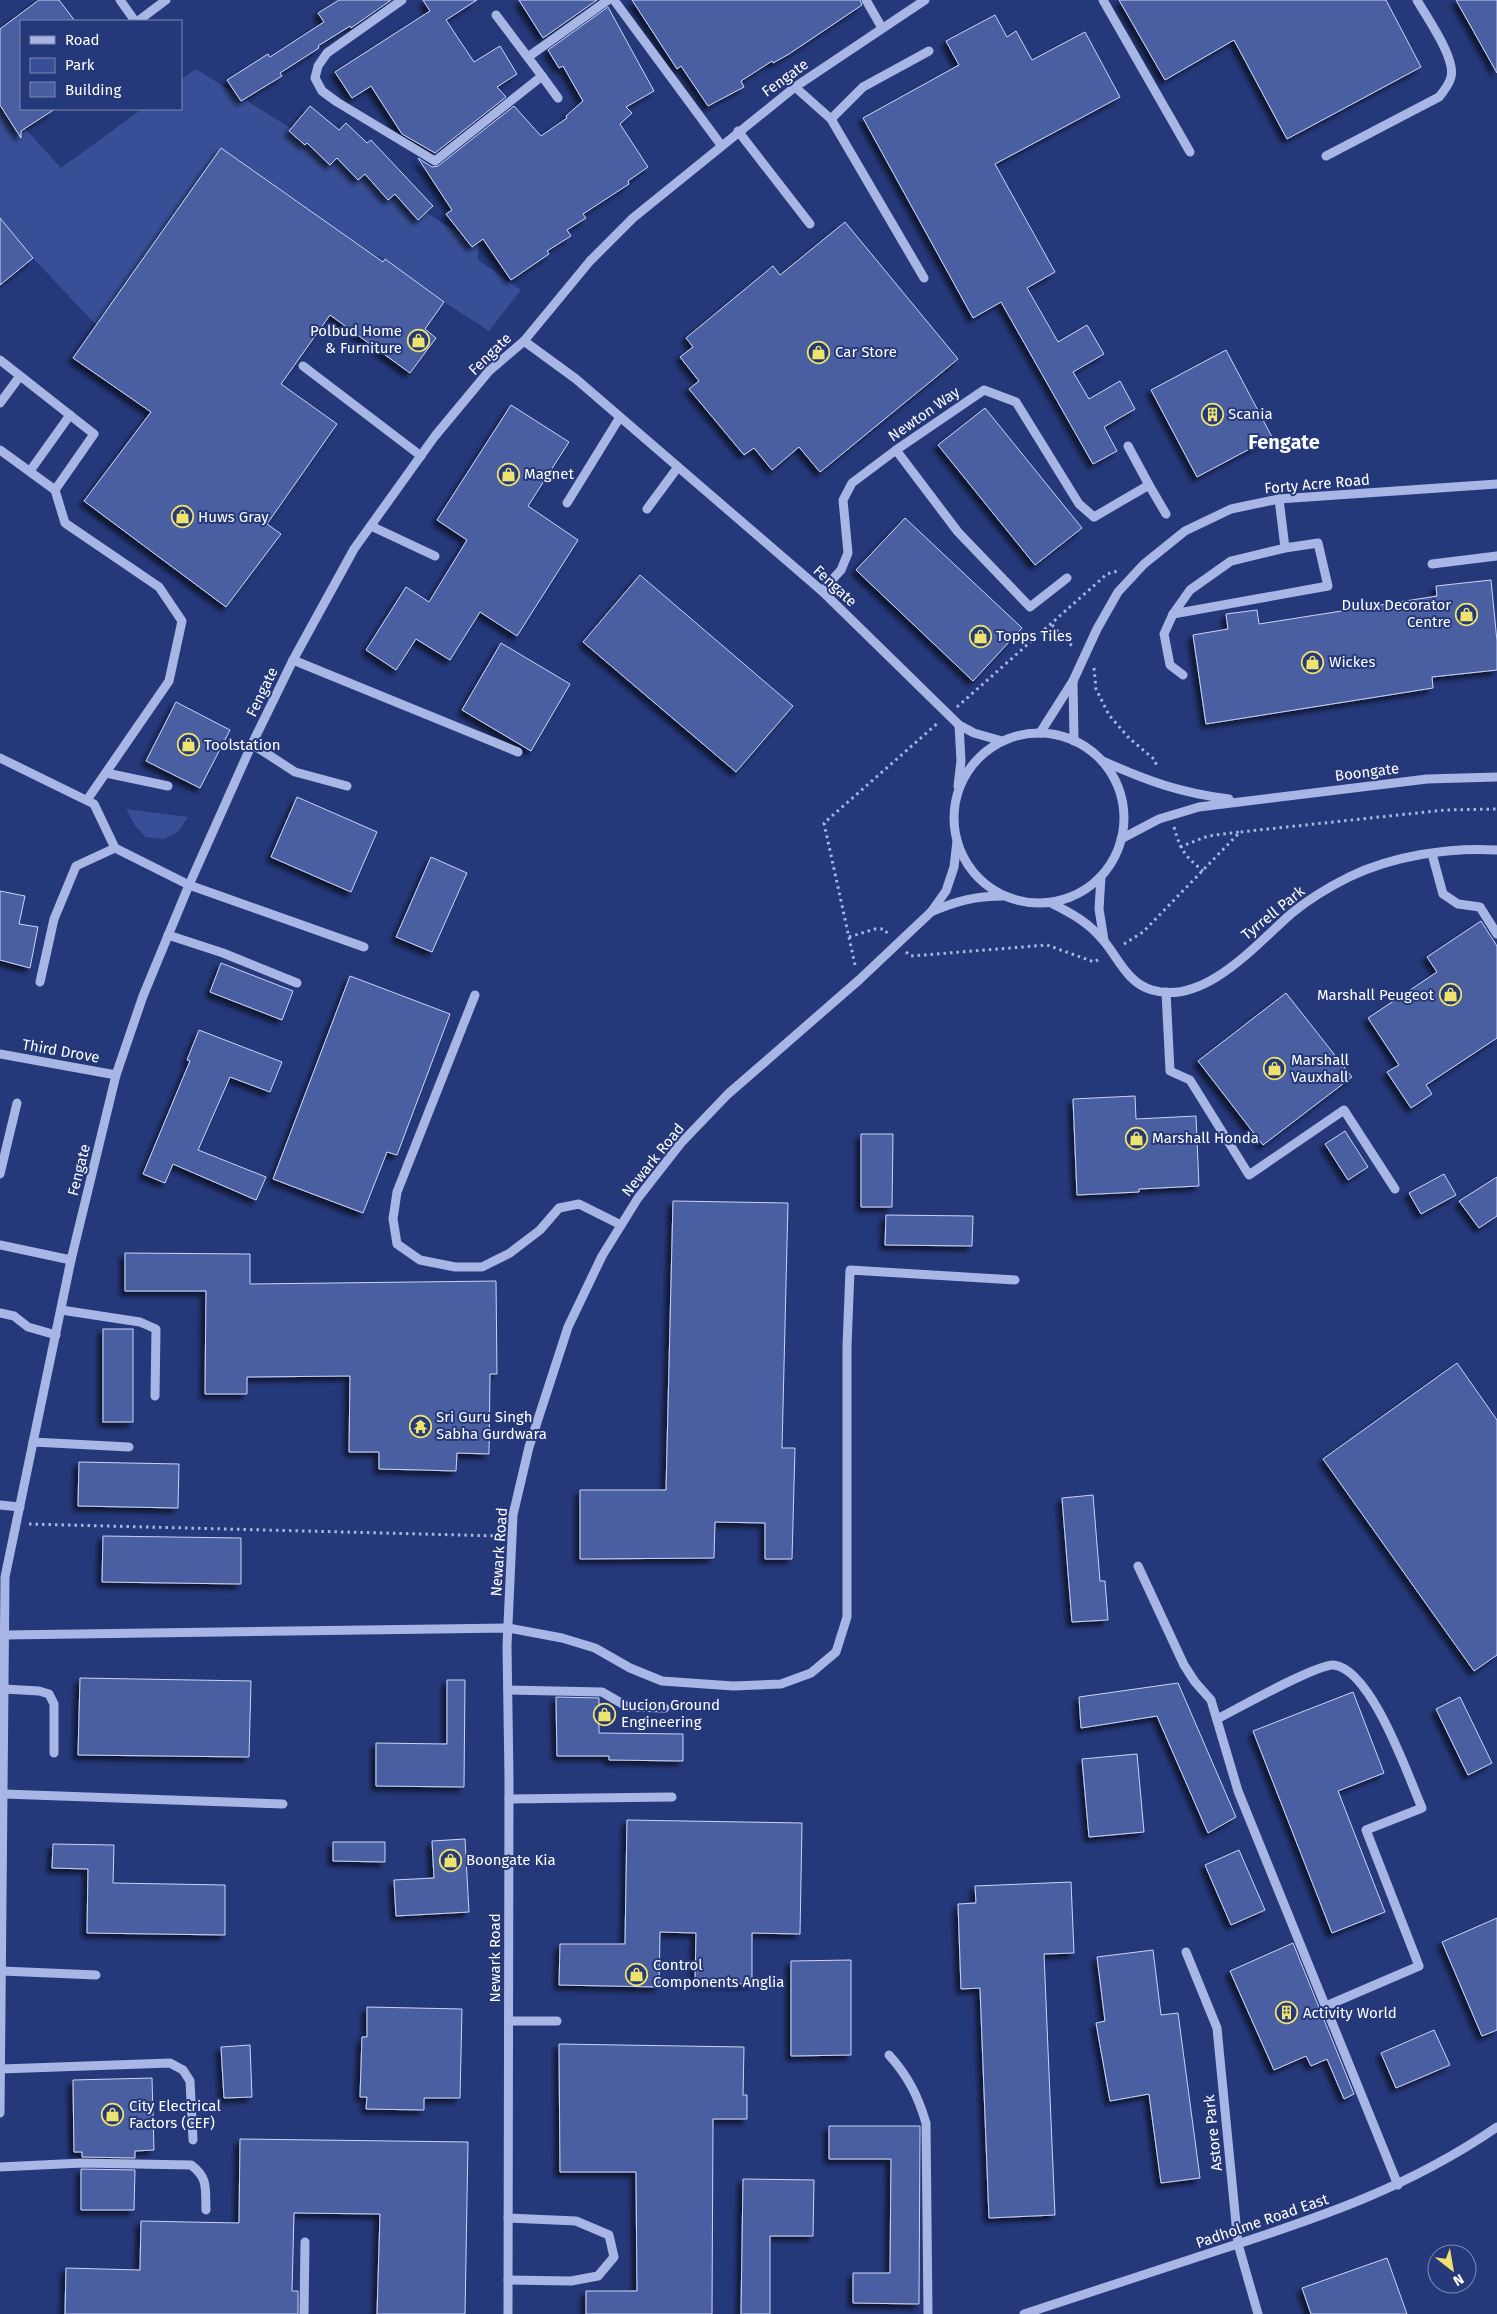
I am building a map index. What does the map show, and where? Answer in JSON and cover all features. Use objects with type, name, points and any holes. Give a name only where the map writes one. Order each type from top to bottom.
[{"type":"street","points":[[120,0],[135,20]]},
{"type":"street","points":[[137,20],[166,0]]},
{"type":"street","points":[[402,0],[327,53],[318,66],[316,78],[322,91],[337,102],[435,161],[542,76]]},
{"type":"street","points":[[528,57],[608,0]]},
{"type":"street","points":[[614,0],[721,145]]},
{"type":"street","points":[[866,0],[882,28]]},
{"type":"street","name":"Fengate","points":[[0,2112],[4,1794],[2,1577],[20,1507],[71,1260],[116,1075],[143,996],[189,885],[252,744],[293,660],[354,549],[421,456],[489,370],[524,340],[590,261],[633,218],[795,86],[925,0]]},
{"type":"street","points":[[1103,0],[1190,152]]},
{"type":"street","points":[[1326,156],[1439,97],[1447,87],[1452,76],[1451,62],[1417,0]]},
{"type":"street","points":[[496,15],[558,98]]},
{"type":"street","points":[[831,119],[863,87],[929,51]]},
{"type":"street","points":[[795,86],[831,119],[924,278]]},
{"type":"street","points":[[738,131],[810,224]]},
{"type":"street","name":"Fengate","points":[[524,340],[576,379],[822,591],[959,725],[974,733],[1002,741]]},
{"type":"street","points":[[0,360],[94,434],[55,490]]},
{"type":"street","points":[[303,366],[421,456]]},
{"type":"street","points":[[0,403],[20,376]]},
{"type":"street","name":"Newton Way","points":[[822,591],[841,570],[848,553],[843,500],[852,483],[896,450],[984,390],[1016,402],[1079,504],[1094,517],[1149,485]]},
{"type":"street","points":[[30,471],[70,415]]},
{"type":"street","points":[[567,503],[620,417]]},
{"type":"street","points":[[1128,446],[1166,514]]},
{"type":"street","points":[[0,450],[55,490],[65,522],[159,587],[182,621],[169,681],[87,800]]},
{"type":"street","points":[[896,450],[958,532],[1030,607],[1067,578]]},
{"type":"street","points":[[647,509],[678,467]]},
{"type":"street","name":"Forty Acre Road","points":[[1040,733],[1073,681],[1096,629],[1118,592],[1144,564],[1184,532],[1231,509],[1280,499],[1497,484]]},
{"type":"street","points":[[1280,499],[1285,548]]},
{"type":"street","points":[[371,526],[435,556]]},
{"type":"street","points":[[1173,614],[1328,586],[1318,543],[1285,548],[1231,561],[1190,590],[1173,614],[1164,634],[1170,665],[1183,675]]},
{"type":"street","points":[[1432,564],[1497,556]]},
{"type":"street","points":[[293,660],[518,752]]},
{"type":"street","points":[[1073,681],[1074,741]]},
{"type":"street","points":[[958,791],[968,771],[984,754],[1002,741],[1021,735],[1040,733],[1058,735],[1088,749],[1101,760],[1113,777],[1121,797],[1124,818],[1121,839],[1113,859],[1100,877],[1078,894],[1051,902],[1027,903],[1003,896],[982,882],[966,864],[956,841],[954,824],[960,761],[959,725]]},
{"type":"street","points":[[252,744],[295,772],[347,786]]},
{"type":"street","points":[[0,758],[94,804],[115,848],[189,885],[364,947]]},
{"type":"street","name":"Boongate","points":[[1101,760],[1146,781],[1193,795],[1241,800]]},
{"type":"street","points":[[106,773],[168,786]]},
{"type":"street","name":"Boongate","points":[[1121,839],[1171,815],[1199,807],[1241,800],[1426,779],[1497,778]]},
{"type":"street","name":"Newark Road","points":[[508,2314],[508,1628],[513,1515],[529,1447],[568,1328],[602,1256],[638,1198],[681,1143],[728,1094],[859,980],[931,912],[946,891],[954,867],[956,841]]},
{"type":"street","points":[[40,982],[54,918],[76,866],[115,848]]},
{"type":"street","name":"Tyrrell Park","points":[[1104,940],[1119,964],[1134,979],[1151,990],[1172,993],[1194,988],[1214,980],[1294,912],[1325,890],[1350,876],[1381,865],[1432,854],[1486,849],[1497,850]]},
{"type":"street","points":[[1432,854],[1443,894],[1458,904],[1480,907],[1497,934]]},
{"type":"street","points":[[1100,877],[1099,909],[1104,940]]},
{"type":"street","name":"Newark Road","points":[[931,912],[954,902],[978,896],[1003,896]]},
{"type":"street","points":[[1051,902],[1080,918],[1104,940]]},
{"type":"street","points":[[168,935],[222,953],[297,983]]},
{"type":"street","points":[[1166,992],[1170,1071],[1190,1080],[1249,1175],[1344,1110],[1395,1189]]},
{"type":"street","points":[[475,995],[397,1192],[392,1219],[397,1244],[420,1260],[455,1267],[482,1267],[510,1253],[540,1230],[559,1208],[579,1204],[621,1224]]},
{"type":"street","name":"Third Drove","points":[[0,1054],[116,1075]]},
{"type":"street","points":[[0,1174],[17,1103]]},
{"type":"street","points":[[0,1245],[71,1260]]},
{"type":"street","points":[[4,1635],[508,1628],[562,1638],[595,1648],[630,1668],[662,1681],[733,1686],[781,1684],[811,1673],[836,1652],[847,1617],[847,1346],[850,1270],[1015,1280]]},
{"type":"street","points":[[61,1310],[140,1322],[156,1329],[155,1396]]},
{"type":"street","points":[[0,1313],[14,1316],[28,1327],[56,1334]]},
{"type":"street","points":[[33,1442],[129,1447]]},
{"type":"street","points":[[0,1505],[20,1507]]},
{"type":"street","points":[[1138,1566],[1184,1665],[1194,1682],[1211,1700],[1238,1791],[1398,2185]]},
{"type":"street","points":[[1217,1719],[1316,1669],[1334,1665],[1348,1672],[1361,1683],[1377,1705],[1422,1808],[1366,1830],[1419,1966],[1326,2006]]},
{"type":"street","points":[[4,1688],[39,1691],[49,1694],[54,1704],[54,1753]]},
{"type":"street","points":[[508,1690],[602,1692],[628,1707],[665,1708]]},
{"type":"street","points":[[4,1794],[283,1804]]},
{"type":"street","points":[[509,1799],[672,1797]]},
{"type":"street","name":"Astore Park","points":[[1186,1952],[1217,2028],[1238,2244],[1258,2314]]},
{"type":"street","points":[[2,1971],[96,1975]]},
{"type":"street","points":[[508,2021],[557,2021]]},
{"type":"street","points":[[889,2055],[907,2075],[919,2099],[926,2123],[928,2314]]},
{"type":"street","points":[[1,2069],[69,2065],[170,2063],[183,2070],[190,2081],[193,2140]]},
{"type":"street","name":"Padholme Road East","points":[[1024,2314],[1331,2213],[1398,2185],[1464,2150],[1497,2127]]},
{"type":"street","points":[[0,2167],[82,2163],[190,2166],[201,2172],[205,2182],[206,2210]]},
{"type":"street","points":[[508,2218],[576,2221],[609,2235],[614,2257],[598,2276],[571,2282],[508,2280]]},
{"type":"street","points":[[304,2314],[305,2242]]},
{"type":"path","points":[[859,980],[824,823],[1052,625],[1107,574],[1144,564]]},
{"type":"path","points":[[1052,625],[1095,669],[1096,689],[1109,716],[1129,738],[1155,760],[1162,786]]},
{"type":"path","points":[[1180,847],[1208,836],[1240,832],[1445,810],[1497,809]]},
{"type":"path","points":[[1171,815],[1180,847],[1188,858],[1203,871]]},
{"type":"path","points":[[849,937],[875,929],[884,929],[911,956],[1046,945],[1094,962],[1143,932],[1240,832]]},
{"type":"path","points":[[16,1524],[511,1536]]},
{"type":"green space","points":[[196,69],[478,245],[478,260],[521,290],[489,331],[444,302],[385,259],[373,254],[221,148],[96,325],[33,258],[0,218],[0,101],[61,168],[141,110],[182,110],[182,79]]},
{"type":"green space","points":[[126,809],[188,817],[178,832],[164,839],[146,837],[136,827]]},
{"type":"building","points":[[39,0],[59,0],[74,20],[20,20],[20,110],[53,110],[21,131],[21,138],[0,105],[0,29]]},
{"type":"building","points":[[339,0],[391,0],[351,28],[350,26],[318,46],[319,48],[280,73],[282,76],[241,101],[227,80],[268,54],[270,57],[324,22],[318,13]]},
{"type":"building","points":[[423,0],[477,0],[446,20],[474,62],[500,46],[517,74],[497,87],[506,97],[435,153],[402,134],[371,86],[352,98],[335,72],[430,11]]},
{"type":"building","points":[[519,0],[597,0],[543,38]]},
{"type":"building","points":[[632,0],[860,0],[862,5],[789,54],[773,63],[772,61],[741,81],[744,87],[708,106],[681,66],[677,69]]},
{"type":"building","points":[[1119,0],[1386,0],[1421,67],[1287,139],[1234,40],[1165,80]]},
{"type":"building","points":[[1456,0],[1497,0],[1497,73]]},
{"type":"building","points":[[608,7],[654,91],[626,107],[632,113],[620,124],[648,167],[628,181],[629,184],[583,214],[586,218],[567,230],[571,236],[547,251],[549,254],[511,280],[483,239],[472,247],[446,214],[452,210],[418,158],[432,167],[438,166],[514,106],[541,136],[567,118],[566,116],[583,101],[563,66],[559,68],[548,50]]},
{"type":"building","points":[[995,15],[1007,37],[1016,31],[1032,60],[1085,32],[1120,97],[995,164],[1055,272],[1027,288],[1058,342],[1087,325],[1104,354],[1073,372],[1089,399],[1120,381],[1135,409],[1104,427],[1117,451],[1093,464],[1001,302],[973,318],[863,118],[959,65],[946,41]]},
{"type":"building","points":[[310,106],[339,130],[346,123],[367,143],[371,140],[433,206],[418,220],[395,194],[388,200],[365,174],[358,180],[337,158],[330,165],[307,143],[305,145],[289,131]]},
{"type":"building","points":[[221,148],[383,262],[385,259],[444,302],[425,329],[436,338],[410,373],[330,315],[281,384],[337,424],[267,524],[281,534],[226,607],[84,501],[151,412],[73,358]]},
{"type":"building","points":[[0,218],[33,258],[0,285]]},
{"type":"building","name":"Car Store","points":[[845,222],[958,359],[820,472],[799,447],[772,470],[754,448],[744,455],[689,389],[699,381],[680,357],[693,347],[686,338],[773,266],[780,275]]},
{"type":"building","name":"Scania","points":[[1226,350],[1272,437],[1197,477],[1151,390]]},
{"type":"building","points":[[511,405],[569,442],[528,506],[578,540],[517,636],[480,612],[450,660],[416,639],[396,670],[366,650],[406,587],[429,602],[467,540],[437,520]]},
{"type":"building","points":[[985,408],[1082,528],[1035,565],[938,445]]},
{"type":"building","points":[[905,518],[1022,628],[973,681],[856,570]]},
{"type":"building","points":[[640,575],[793,706],[736,772],[583,642]]},
{"type":"building","name":"Wickes","points":[[1491,580],[1497,641],[1497,670],[1432,677],[1433,688],[1206,724],[1193,635],[1228,629],[1226,614],[1257,610],[1259,624],[1437,596],[1436,586]]},
{"type":"building","points":[[501,643],[570,684],[531,751],[462,710]]},
{"type":"building","name":"Toolstation","points":[[176,702],[230,730],[200,788],[146,761]]},
{"type":"building","points":[[297,797],[377,832],[351,892],[271,857]]},
{"type":"building","points":[[431,857],[467,873],[432,952],[396,937]]},
{"type":"building","points":[[0,891],[25,896],[19,924],[38,927],[30,968],[0,960]]},
{"type":"building","name":"Marshall Peugeot","points":[[1481,921],[1497,946],[1497,1038],[1426,1085],[1432,1094],[1411,1108],[1387,1072],[1399,1065],[1368,1018],[1437,972],[1427,957]]},
{"type":"building","points":[[221,963],[293,991],[282,1020],[210,992]]},
{"type":"building","points":[[350,976],[450,1014],[397,1155],[387,1152],[363,1213],[273,1179]]},
{"type":"building","name":"Marshall Vauxhall","points":[[1286,993],[1352,1077],[1263,1145],[1198,1061]]},
{"type":"building","points":[[199,1030],[282,1062],[270,1092],[230,1077],[198,1150],[266,1177],[256,1200],[173,1164],[165,1183],[143,1174],[190,1061],[187,1060]]},
{"type":"building","name":"Marshall Honda","points":[[1135,1096],[1136,1119],[1196,1116],[1199,1186],[1139,1189],[1139,1192],[1077,1195],[1073,1099]]},
{"type":"building","points":[[1345,1131],[1368,1167],[1348,1180],[1325,1144]]},
{"type":"building","points":[[861,1134],[893,1134],[892,1207],[861,1207]]},
{"type":"building","points":[[1444,1174],[1456,1195],[1421,1214],[1409,1193]]},
{"type":"building","points":[[1497,1177],[1497,1216],[1479,1228],[1459,1201]]},
{"type":"building","points":[[673,1201],[788,1203],[782,1448],[795,1448],[792,1559],[765,1559],[765,1523],[715,1522],[714,1558],[580,1559],[580,1490],[666,1490]]},
{"type":"building","points":[[886,1215],[973,1216],[972,1246],[885,1245]]},
{"type":"building","points":[[125,1253],[250,1254],[250,1284],[496,1281],[497,1374],[490,1374],[489,1454],[457,1453],[456,1471],[379,1469],[379,1452],[349,1452],[350,1376],[247,1377],[247,1394],[205,1394],[206,1291],[125,1291]]},
{"type":"building","points":[[103,1329],[133,1329],[133,1422],[103,1422]]},
{"type":"building","points":[[1457,1363],[1497,1420],[1497,1655],[1474,1671],[1323,1459]]},
{"type":"building","points":[[79,1462],[179,1464],[178,1508],[78,1506]]},
{"type":"building","points":[[1093,1495],[1100,1581],[1105,1581],[1108,1620],[1072,1622],[1062,1498]]},
{"type":"building","points":[[103,1536],[241,1538],[241,1584],[102,1582]]},
{"type":"building","points":[[80,1678],[251,1681],[249,1757],[78,1755]]},
{"type":"building","points":[[447,1680],[465,1680],[464,1787],[376,1786],[376,1743],[447,1744]]},
{"type":"building","points":[[1178,1683],[1236,1817],[1208,1833],[1157,1716],[1081,1728],[1079,1697]]},
{"type":"building","points":[[1353,1692],[1384,1773],[1338,1791],[1385,1912],[1332,1933],[1253,1731]]},
{"type":"building","points":[[556,1697],[599,1698],[599,1733],[683,1734],[683,1761],[609,1760],[609,1756],[557,1756]]},
{"type":"building","points":[[1460,1697],[1492,1763],[1468,1775],[1436,1709]]},
{"type":"building","points":[[1137,1754],[1144,1832],[1089,1837],[1082,1759]]},
{"type":"building","points":[[627,1820],[802,1823],[800,1934],[752,1933],[752,1984],[695,1983],[696,1933],[660,1932],[659,1987],[559,1985],[560,1944],[625,1944]]},
{"type":"building","name":"Boongate Kia","points":[[465,1839],[469,1912],[396,1916],[394,1880],[434,1878],[432,1841]]},
{"type":"building","points":[[333,1842],[385,1842],[385,1862],[333,1861]]},
{"type":"building","points":[[53,1844],[114,1845],[113,1883],[225,1885],[225,1935],[87,1933],[88,1869],[52,1868]]},
{"type":"building","points":[[1239,1850],[1265,1910],[1231,1925],[1205,1865]]},
{"type":"building","points":[[1071,1882],[1074,1953],[1044,1954],[1055,2215],[989,2218],[980,1988],[961,1989],[958,1904],[976,1903],[975,1886]]},
{"type":"building","points":[[1497,1918],[1497,2030],[1482,2036],[1442,1942]]},
{"type":"building","name":"Activity World","points":[[1293,1943],[1354,2094],[1344,2099],[1327,2059],[1311,2066],[1306,2056],[1274,2070],[1230,1971]]},
{"type":"building","points":[[1153,1950],[1161,2015],[1178,2013],[1200,2178],[1161,2183],[1149,2094],[1110,2101],[1096,2023],[1105,2021],[1097,1957]]},
{"type":"building","points":[[851,1960],[851,2055],[791,2056],[791,1961]]},
{"type":"building","points":[[367,2007],[462,2009],[460,2098],[424,2098],[424,2110],[366,2109],[367,2097],[360,2097],[362,2037],[367,2037]]},
{"type":"building","points":[[1434,2030],[1450,2065],[1396,2088],[1381,2053]]},
{"type":"building","points":[[559,2044],[744,2047],[743,2095],[747,2095],[747,2119],[713,2119],[712,2314],[586,2314],[586,2291],[637,2291],[636,2172],[560,2172]]},
{"type":"building","points":[[250,2045],[252,2097],[224,2098],[221,2047]]},
{"type":"building","name":"City Electrical Factors (CEF)","points":[[152,2078],[154,2150],[135,2151],[135,2158],[82,2157],[82,2152],[74,2152],[73,2080]]},
{"type":"building","points":[[829,2126],[920,2126],[919,2304],[853,2303],[853,2273],[890,2273],[891,2159],[829,2159]]},
{"type":"building","points":[[240,2139],[468,2142],[465,2314],[377,2314],[380,2214],[294,2213],[292,2291],[298,2291],[298,2314],[65,2314],[66,2268],[140,2270],[141,2221],[239,2223]]},
{"type":"building","points":[[81,2169],[135,2170],[134,2210],[81,2210]]},
{"type":"building","points":[[743,2179],[814,2180],[813,2236],[770,2236],[770,2314],[741,2314]]},
{"type":"building","points":[[1387,2258],[1407,2314],[1311,2314],[1302,2288]]},
{"type":"place","name":"Polbud Home & Furniture","points":[[418,340]]},
{"type":"place","name":"Car Store","points":[[819,352]]},
{"type":"place","name":"Scania","points":[[1212,414]]},
{"type":"place","name":"Magnet","points":[[508,474]]},
{"type":"place","name":"Huws Gray","points":[[182,517]]},
{"type":"place","name":"Dulux Decorator Centre","points":[[1467,614]]},
{"type":"place","name":"Topps Tiles","points":[[980,636]]},
{"type":"place","name":"Wickes","points":[[1313,662]]},
{"type":"place","name":"Toolstation","points":[[188,745]]},
{"type":"place","name":"Marshall Peugeot","points":[[1450,995]]},
{"type":"place","name":"Marshall Vauxhall","points":[[1275,1069]]},
{"type":"place","name":"Marshall Honda","points":[[1136,1138]]},
{"type":"place","name":"Sri Guru Singh Sabha Gurdwara","points":[[420,1426]]},
{"type":"place","name":"Lucion Ground Engineering","points":[[605,1714]]},
{"type":"place","name":"Boongate Kia","points":[[450,1860]]},
{"type":"place","name":"Control Components Anglia","points":[[637,1974]]},
{"type":"place","name":"Activity World","points":[[1287,2013]]},
{"type":"place","name":"City Electrical Factors (CEF)","points":[[113,2115]]},
{"type":"district","name":"Fengate","points":[[1284,442]]}]
